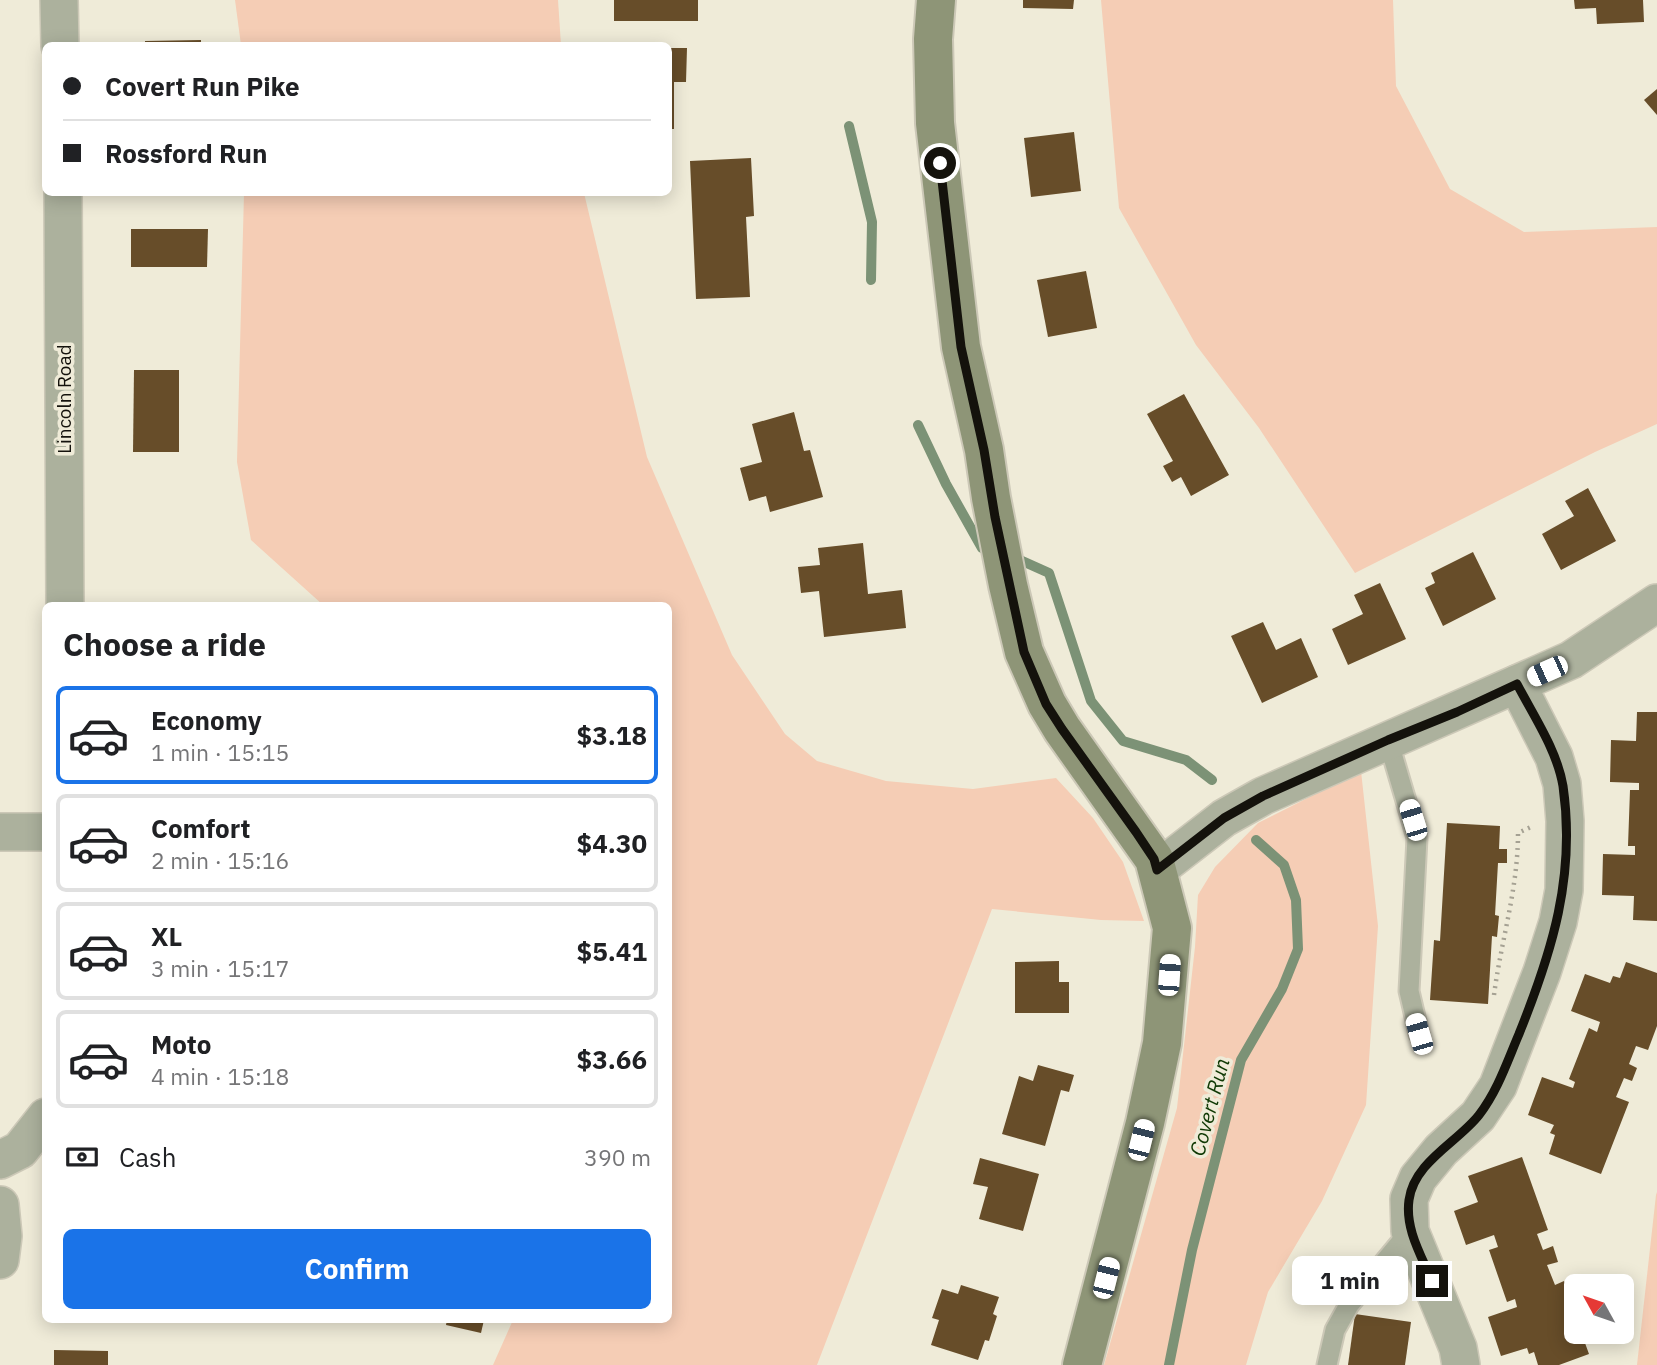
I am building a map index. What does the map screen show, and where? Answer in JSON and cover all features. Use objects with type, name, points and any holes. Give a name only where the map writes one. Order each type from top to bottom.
[{"type":"street","points":[[59,0],[60,42]]},
{"type":"street","points":[[936,0],[933,39],[935,123],[961,347],[1024,652],[1052,712],[1154,859],[1172,928],[1162,1043],[1142,1134],[1082,1365]]},
{"type":"street","name":"Lincoln Road","points":[[63,196],[65,602]]},
{"type":"street","points":[[1157,870],[1224,818],[1263,796],[1571,660],[1657,603]]},
{"type":"street","points":[[1461,1365],[1458,1348],[1410,1231],[1409,1199],[1418,1178],[1441,1150],[1478,1116],[1498,1086],[1558,922],[1564,890],[1565,811],[1562,784],[1554,757],[1517,684]]},
{"type":"street","points":[[0,832],[42,832]]},
{"type":"street","points":[[0,1160],[20,1150],[42,1122]]},
{"type":"street","points":[[0,1205],[3,1236],[0,1260]]},
{"type":"lane","points":[[1388,740],[1417,838],[1409,991],[1419,1034]]},
{"type":"lane","points":[[1327,1365],[1335,1330],[1349,1305],[1410,1231]]},
{"type":"path","points":[[1518,1034],[1497,1017],[1494,1000],[1511,912],[1518,833],[1565,811]]},
{"type":"shaded area","points":[[235,0],[558,0],[561,42],[241,42]]},
{"type":"shaded area","points":[[1101,0],[1393,0],[1396,86],[1450,189],[1524,232],[1657,227],[1657,424],[1595,452],[1355,573],[1259,428],[1196,345],[1119,208]]},
{"type":"shaded area","points":[[244,196],[585,196],[647,457],[732,655],[785,734],[817,761],[886,781],[973,789],[1056,778],[1093,818],[1123,862],[1144,921],[1101,920],[992,909],[817,1365],[493,1365],[512,1323],[672,1323],[672,602],[320,602],[251,540],[237,462]]},
{"type":"shaded area","points":[[1361,771],[1378,926],[1366,1105],[1322,1201],[1268,1292],[1246,1365],[1104,1365],[1177,1108],[1195,947],[1198,895],[1215,867],[1258,823]]},
{"type":"shaded area","points":[[1657,1192],[1657,1365],[1637,1365],[1656,1195]]},
{"type":"building","points":[[614,0],[698,0],[698,21],[614,21]]},
{"type":"building","points":[[1023,0],[1074,0],[1073,9],[1023,8]]},
{"type":"building","points":[[1574,0],[1643,0],[1644,22],[1597,24],[1596,8],[1575,9]]},
{"type":"building","points":[[201,40],[201,42],[145,42]]},
{"type":"building","points":[[672,48],[687,48],[686,82],[674,82],[674,129]]},
{"type":"building","points":[[1657,89],[1657,115],[1644,100]]},
{"type":"building","points":[[1074,132],[1081,191],[1031,197],[1024,138]]},
{"type":"building","points":[[751,158],[754,216],[746,217],[750,297],[696,299],[690,161]]},
{"type":"building","points":[[131,229],[208,229],[207,267],[131,267]]},
{"type":"building","points":[[1086,271],[1097,328],[1048,337],[1037,280]]},
{"type":"building","points":[[134,370],[179,370],[179,452],[133,452]]},
{"type":"building","points":[[1184,394],[1229,475],[1191,496],[1181,477],[1172,482],[1163,466],[1173,461],[1147,414]]},
{"type":"building","points":[[794,412],[804,451],[810,450],[823,497],[770,512],[766,496],[749,501],[740,468],[762,462],[752,424]]},
{"type":"building","points":[[1588,488],[1616,541],[1561,570],[1542,534],[1574,516],[1565,501]]},
{"type":"building","points":[[863,543],[868,594],[902,590],[906,628],[824,637],[819,591],[801,593],[798,567],[820,565],[818,548]]},
{"type":"building","points":[[1473,552],[1496,599],[1443,626],[1425,588],[1435,583],[1431,573]]},
{"type":"building","points":[[1380,583],[1406,639],[1348,665],[1332,629],[1363,614],[1354,595]]},
{"type":"building","points":[[1263,622],[1276,650],[1301,638],[1318,677],[1262,703],[1231,636]]},
{"type":"building","points":[[1637,712],[1657,712],[1657,921],[1633,920],[1634,896],[1602,895],[1603,854],[1635,855],[1635,846],[1628,846],[1630,790],[1639,790],[1639,783],[1610,782],[1611,740],[1636,741]]},
{"type":"building","points":[[1447,823],[1500,826],[1499,849],[1507,849],[1507,863],[1498,863],[1495,915],[1499,916],[1497,937],[1492,936],[1488,1004],[1430,1000],[1434,940],[1440,941]]},
{"type":"building","points":[[1059,961],[1059,982],[1069,982],[1069,1013],[1015,1013],[1015,962]]},
{"type":"building","points":[[1626,962],[1657,973],[1657,1026],[1648,1050],[1636,1046],[1629,1064],[1637,1068],[1632,1081],[1624,1078],[1616,1097],[1629,1102],[1601,1174],[1549,1154],[1555,1135],[1550,1133],[1554,1125],[1528,1115],[1542,1077],[1573,1088],[1575,1082],[1569,1079],[1589,1028],[1597,1032],[1600,1022],[1571,1011],[1585,974],[1610,983],[1613,976],[1620,978]]},
{"type":"building","points":[[1038,1065],[1074,1075],[1069,1092],[1061,1090],[1045,1146],[1002,1134],[1019,1076],[1033,1081]]},
{"type":"building","points":[[1522,1157],[1548,1230],[1537,1234],[1543,1250],[1553,1246],[1558,1262],[1547,1265],[1555,1285],[1564,1281],[1564,1344],[1585,1344],[1589,1354],[1559,1365],[1538,1365],[1534,1352],[1529,1354],[1527,1348],[1501,1356],[1488,1317],[1517,1307],[1515,1299],[1507,1302],[1489,1250],[1498,1247],[1494,1235],[1466,1245],[1454,1211],[1478,1202],[1468,1176]]},
{"type":"building","points":[[980,1158],[1039,1174],[1023,1231],[979,1219],[988,1187],[973,1184]]},
{"type":"building","points":[[961,1285],[999,1297],[993,1314],[997,1316],[989,1341],[985,1340],[978,1360],[931,1345],[939,1320],[932,1318],[942,1289],[958,1294]]},
{"type":"building","points":[[1355,1314],[1411,1322],[1405,1365],[1348,1365]]},
{"type":"building","points":[[446,1323],[483,1323],[481,1333]]},
{"type":"building","points":[[54,1350],[108,1351],[108,1365],[54,1365]]},
{"type":"waterway","name":"Covert Run","points":[[849,126],[872,222],[871,280]]},
{"type":"waterway","name":"Covert Run","points":[[918,425],[946,484],[982,548]]},
{"type":"waterway","name":"Covert Run","points":[[1020,560],[1049,573],[1091,701],[1123,741],[1186,760],[1212,780]]},
{"type":"waterway","name":"Covert Run","points":[[1169,1365],[1192,1250],[1241,1060],[1282,989],[1298,949],[1296,900],[1284,865],[1256,840]]},
{"type":"route","points":[[940,163],[961,347],[984,450],[1008,585],[1024,652],[1046,704],[1136,832],[1154,859],[1157,870],[1224,818],[1263,796],[1517,684],[1554,757],[1562,784],[1565,821],[1564,890],[1558,922],[1542,972],[1498,1086],[1478,1116],[1441,1150],[1418,1178],[1409,1199],[1410,1231],[1432,1281]]}]
